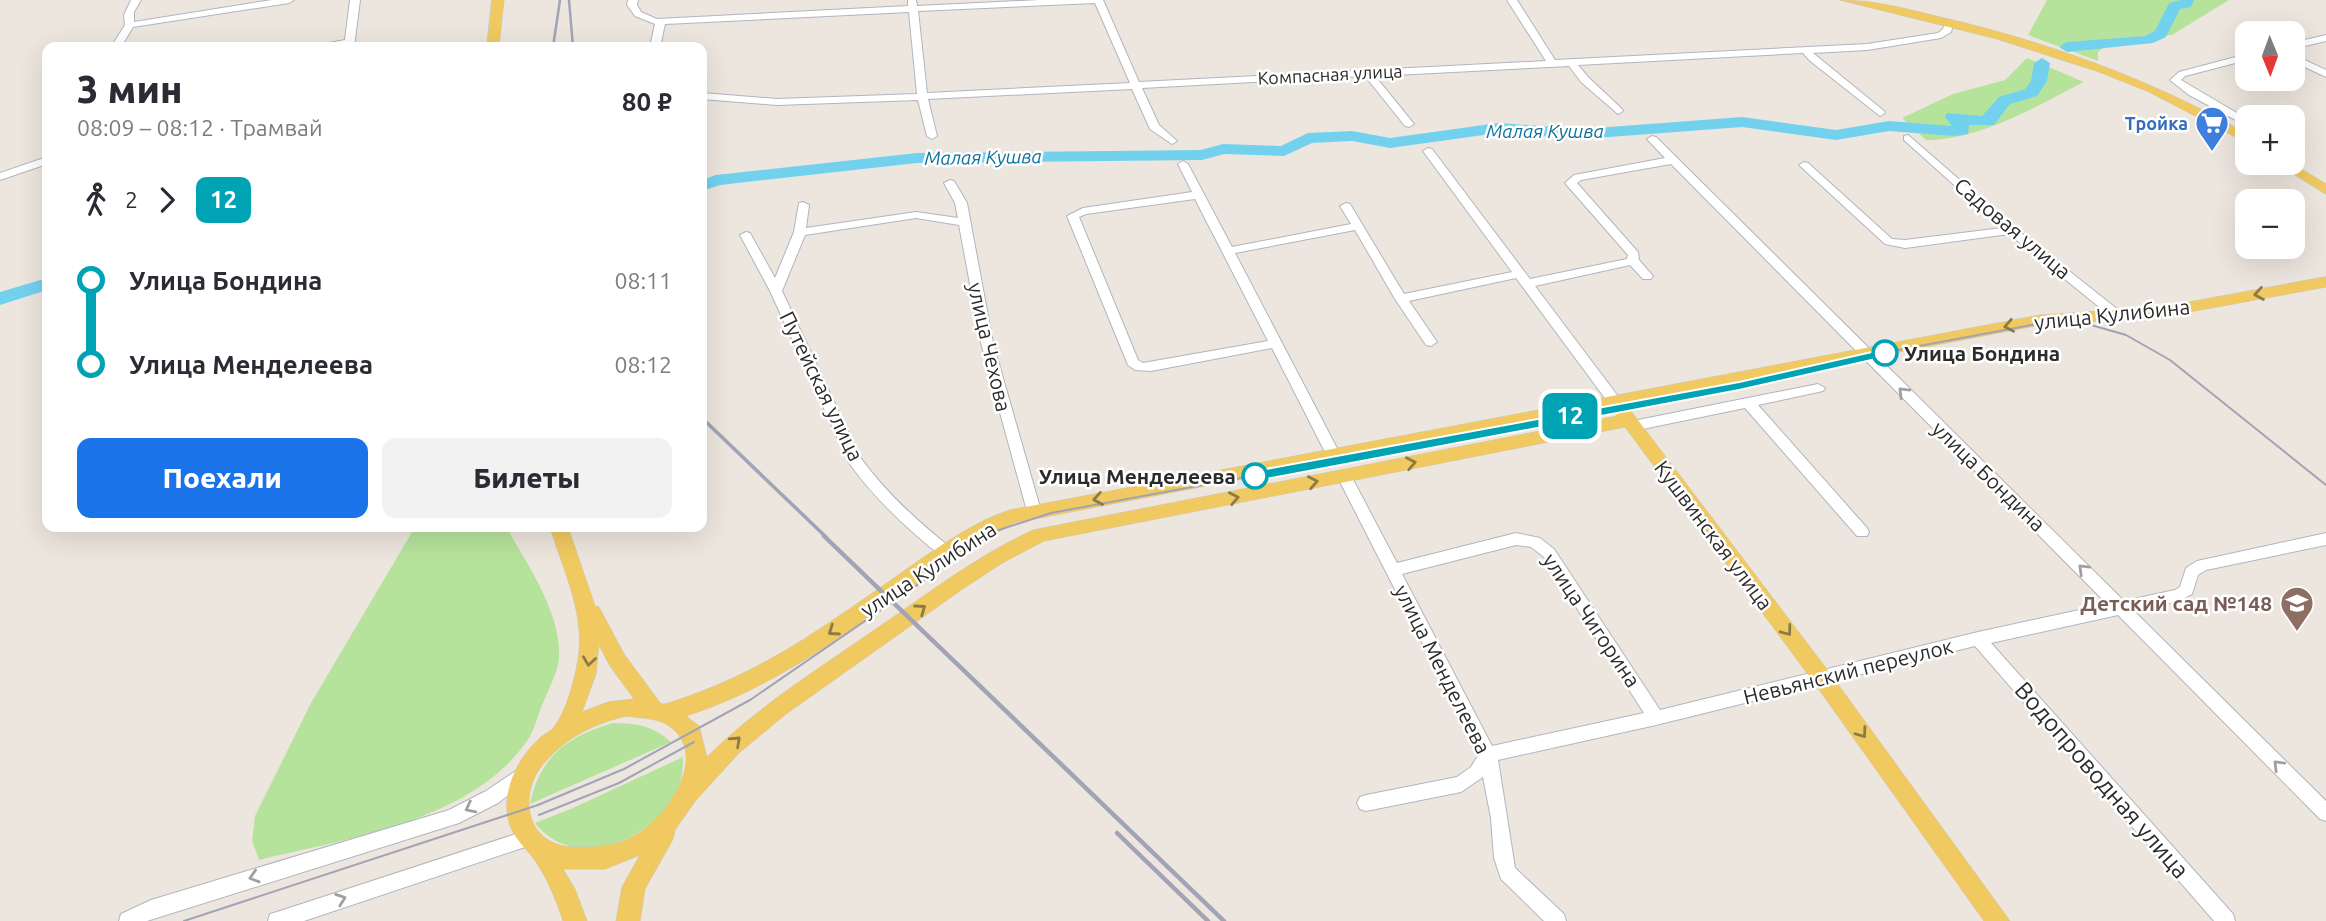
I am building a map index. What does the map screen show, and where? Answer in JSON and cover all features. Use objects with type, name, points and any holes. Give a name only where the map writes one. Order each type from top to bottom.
[{"type":"main road","points":[[1846,0],[2009,37],[2168,97],[2235,133]]},
{"type":"main road","points":[[494,42],[500,3]]},
{"type":"main road","points":[[2302,175],[2326,190]]},
{"type":"main road","name":"улица Кулибина","points":[[660,711],[706,702],[750,684],[812,646],[947,552],[992,526],[1034,511],[2040,320],[2162,312],[2326,282]]},
{"type":"main road","name":"Кушвинская улица","points":[[1615,402],[1822,678],[1998,921]]},
{"type":"main road","name":"улица Кулибина","points":[[691,792],[712,765],[756,723],[1012,547],[1040,535],[1630,423]]},
{"type":"main road","points":[[561,532],[590,623],[589,661],[578,699],[562,732]]},
{"type":"main road","points":[[581,594],[617,660],[660,711],[681,723],[694,742],[698,764],[691,792],[653,849],[635,887],[628,921]]},
{"type":"main road","points":[[575,921],[567,897],[520,821],[518,803],[527,771],[544,748],[580,721],[607,710],[627,707],[660,711]]},
{"type":"main road","points":[[533,842],[554,856],[575,861],[608,858],[646,841],[675,816]]},
{"type":"street","points":[[130,25],[128,20],[136,0]]},
{"type":"street","points":[[119,42],[130,25],[289,0]]},
{"type":"street","points":[[349,42],[355,0]]},
{"type":"street","points":[[633,0],[632,5],[638,14],[659,21],[912,4],[1097,0],[1154,127],[1172,141]]},
{"type":"street","points":[[1512,0],[1551,62]]},
{"type":"street","points":[[912,4],[922,96],[932,136]]},
{"type":"street","points":[[656,42],[659,21]]},
{"type":"street","name":"Компасная улица","points":[[707,96],[777,102],[922,96],[1876,46],[1933,38],[1945,33],[1949,22]]},
{"type":"street","points":[[2305,43],[2326,38]]},
{"type":"street","points":[[1805,49],[1812,58],[1880,113]]},
{"type":"street","points":[[2235,60],[2182,74],[2175,80],[2235,116]]},
{"type":"street","points":[[1570,61],[1585,80],[1618,111]]},
{"type":"street","points":[[2305,64],[2326,74]]},
{"type":"street","points":[[1367,73],[1409,124]]},
{"type":"street","name":"Садовая улица","points":[[1908,138],[2011,230],[2118,316]]},
{"type":"street","name":"улица Бондина","points":[[1652,139],[2326,814]]},
{"type":"street","name":"Кушвинская улица","points":[[1428,150],[1615,402]]},
{"type":"street","points":[[1633,261],[1634,255],[1571,183],[1578,177],[1673,160]]},
{"type":"street","points":[[0,177],[42,162]]},
{"type":"street","points":[[1183,164],[1334,456]]},
{"type":"street","points":[[1804,165],[1889,242],[1905,244],[2011,230]]},
{"type":"street","name":"улица Чехова","points":[[950,183],[961,203],[962,222],[987,343],[1034,511]]},
{"type":"street","points":[[1197,195],[1083,211],[1073,216],[1133,362],[1140,368],[1150,367],[1277,342]]},
{"type":"street","points":[[776,291],[800,232],[803,205]]},
{"type":"street","points":[[1346,206],[1401,299],[1431,342]]},
{"type":"street","points":[[800,232],[916,215],[962,222]]},
{"type":"street","points":[[1229,251],[1359,226]]},
{"type":"street","name":"Путейская улица","points":[[746,235],[776,291],[854,459],[872,484],[908,522],[947,552]]},
{"type":"street","points":[[1401,299],[1633,261]]},
{"type":"street","points":[[1633,261],[1647,276]]},
{"type":"street","points":[[1630,423],[1749,403],[1818,388]]},
{"type":"street","points":[[1749,403],[1862,532]]},
{"type":"street","name":"улица Менделеева","points":[[1344,476],[1488,755],[1500,818],[1503,858],[1508,873],[1557,921]]},
{"type":"street","name":"Невьянский переулок","points":[[1488,755],[2184,593],[2191,572],[2202,565],[2326,539]]},
{"type":"street","name":"улица Чигорина","points":[[1393,570],[1516,540],[1535,542],[1549,553],[1656,718]]},
{"type":"street","name":"Водопроводная улица","points":[[1978,639],[2227,921]]},
{"type":"street","points":[[1366,803],[1461,785],[1477,772],[1488,755]]},
{"type":"street","points":[[128,921],[151,909],[453,817],[492,797],[527,771]]},
{"type":"street","points":[[277,921],[471,855],[533,842]]},
{"type":"green space","points":[[2047,0],[2229,0],[2172,35],[2117,38],[2098,52],[2098,61],[2028,35]]},
{"type":"green space","points":[[2027,58],[2084,82],[2008,120],[1947,138],[1926,140],[1902,118],[1953,94],[2005,80]]},
{"type":"green space","points":[[412,532],[509,532],[549,607],[555,624],[559,658],[555,675],[529,738],[505,766],[476,789],[407,822],[369,834],[259,860],[252,841],[255,816],[311,703]]},
{"type":"green space","points":[[613,723],[645,726],[671,742],[530,804],[541,773],[558,750],[582,734]]},
{"type":"green space","points":[[683,757],[681,779],[673,799],[660,815],[626,839],[607,846],[568,846],[551,838],[535,823],[573,808]]},
{"type":"waterway","name":"Малая Кушва","points":[[2067,47],[2148,40],[2161,34],[2174,6],[2186,4],[2187,0]]},
{"type":"waterway","name":"Малая Кушва","points":[[707,184],[716,180],[917,158],[1202,155],[1223,149],[1284,151],[1308,138],[1352,136],[1390,143],[1498,128],[1583,134],[1742,122],[1836,135],[1889,126],[1955,131],[1962,130],[1962,127],[1953,117],[1978,122],[1988,121],[2005,101],[2031,93],[2039,81],[2042,63]]},
{"type":"waterway","name":"Малая Кушва","points":[[0,299],[42,286]]},
{"type":"tram line","points":[[184,921],[538,805],[624,769],[750,700],[996,531],[1051,513],[1739,386],[1866,356],[2053,321],[2091,325],[2126,335],[2170,360],[2326,485]]},
{"type":"tram line","name":"12","points":[[1255,476],[1739,386],[1885,353]]},
{"type":"tram line","points":[[539,815],[619,783],[694,742]]},
{"type":"railway","points":[[554,42],[560,0]]},
{"type":"railway","points":[[569,0],[573,42]]},
{"type":"railway","points":[[707,423],[826,537]]},
{"type":"railway","points":[[824,536],[1224,921]]},
{"type":"railway","points":[[1117,833],[1208,921]]},
{"type":"place","name":"Тройка","points":[[2212,153]]},
{"type":"place","name":"Улица Бондина","points":[[1885,353]]},
{"type":"place","name":"Улица Менделеева","points":[[1255,476]]},
{"type":"place","name":"Детский сад №148","points":[[2297,633]]}]
